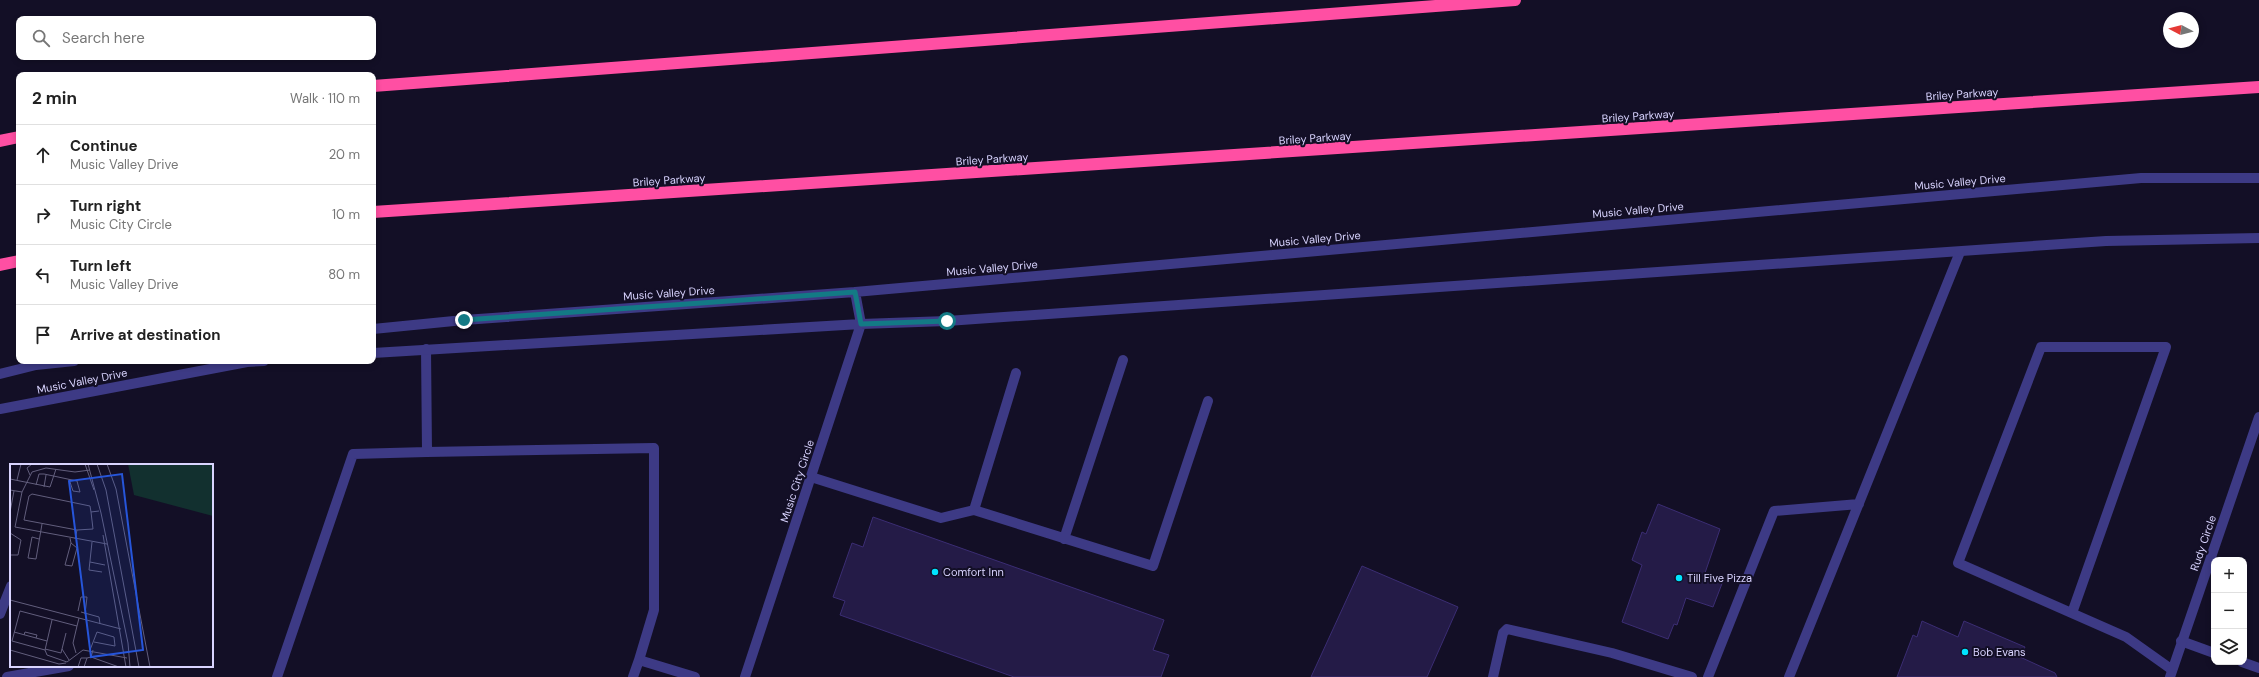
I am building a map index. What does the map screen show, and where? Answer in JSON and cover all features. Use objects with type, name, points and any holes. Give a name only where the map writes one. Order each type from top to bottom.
[{"type":"highway","points":[[376,86],[1516,0]]},
{"type":"highway","name":"Briley Parkway","points":[[376,212],[2259,87]]},
{"type":"highway","points":[[0,141],[16,138]]},
{"type":"highway","points":[[0,265],[16,262]]},
{"type":"street","name":"Music Valley Drive","points":[[376,329],[464,320],[855,292],[2141,178],[2259,178]]},
{"type":"street","points":[[376,353],[861,324],[954,320],[2106,242],[2259,238]]},
{"type":"street","points":[[1789,677],[1960,252]]},
{"type":"street","name":"Music City Circle","points":[[746,677],[861,324],[855,292]]},
{"type":"street","points":[[2072,613],[2166,347],[2041,347],[1958,564],[2072,613],[2126,636],[2171,673]]},
{"type":"street","points":[[426,349],[427,452]]},
{"type":"street","points":[[1064,538],[1123,360]]},
{"type":"street","name":"Music Valley Drive","points":[[0,374],[46,364]]},
{"type":"street","name":"Music Valley Drive","points":[[0,409],[239,364]]},
{"type":"street","points":[[974,510],[1016,373]]},
{"type":"street","points":[[810,477],[941,518],[974,510],[1154,566],[1208,401]]},
{"type":"street","name":"Rudy Circle","points":[[2171,673],[2259,419]]},
{"type":"street","points":[[277,677],[353,454],[654,448],[654,610],[633,677]]},
{"type":"street","points":[[1708,677],[1774,511],[1858,504]]},
{"type":"street","points":[[0,614],[10,589]]},
{"type":"street","points":[[1493,677],[1503,633],[1507,629],[1612,653],[1692,677]]},
{"type":"street","points":[[2181,642],[2211,652]]},
{"type":"street","points":[[639,660],[695,677]]},
{"type":"street","points":[[2247,664],[2259,668]]},
{"type":"street","points":[[7,677],[63,667]]},
{"type":"building","points":[[1658,504],[1720,529],[1705,573],[1723,581],[1713,607],[1686,598],[1677,625],[1674,624],[1668,639],[1622,622],[1642,565],[1632,560],[1642,532],[1646,534]]},
{"type":"building","name":"Comfort Inn","points":[[873,517],[1164,620],[1153,650],[1169,655],[1161,677],[1014,677],[840,615],[845,601],[833,597],[852,543],[863,547]]},
{"type":"building","points":[[1362,566],[1458,607],[1427,677],[1311,677]]},
{"type":"building","name":"Bob Evans","points":[[1922,621],[1958,637],[1964,621],[2025,647],[2020,657],[2055,673],[2057,677],[1897,677],[1913,635],[1917,637]]},
{"type":"place","name":"Comfort Inn","points":[[935,572]]},
{"type":"place","name":"Till Five Pizza","points":[[1679,578]]},
{"type":"place","name":"Bob Evans","points":[[1965,652]]},
{"type":"route","points":[[464,320],[855,292],[861,324],[947,321]]}]
